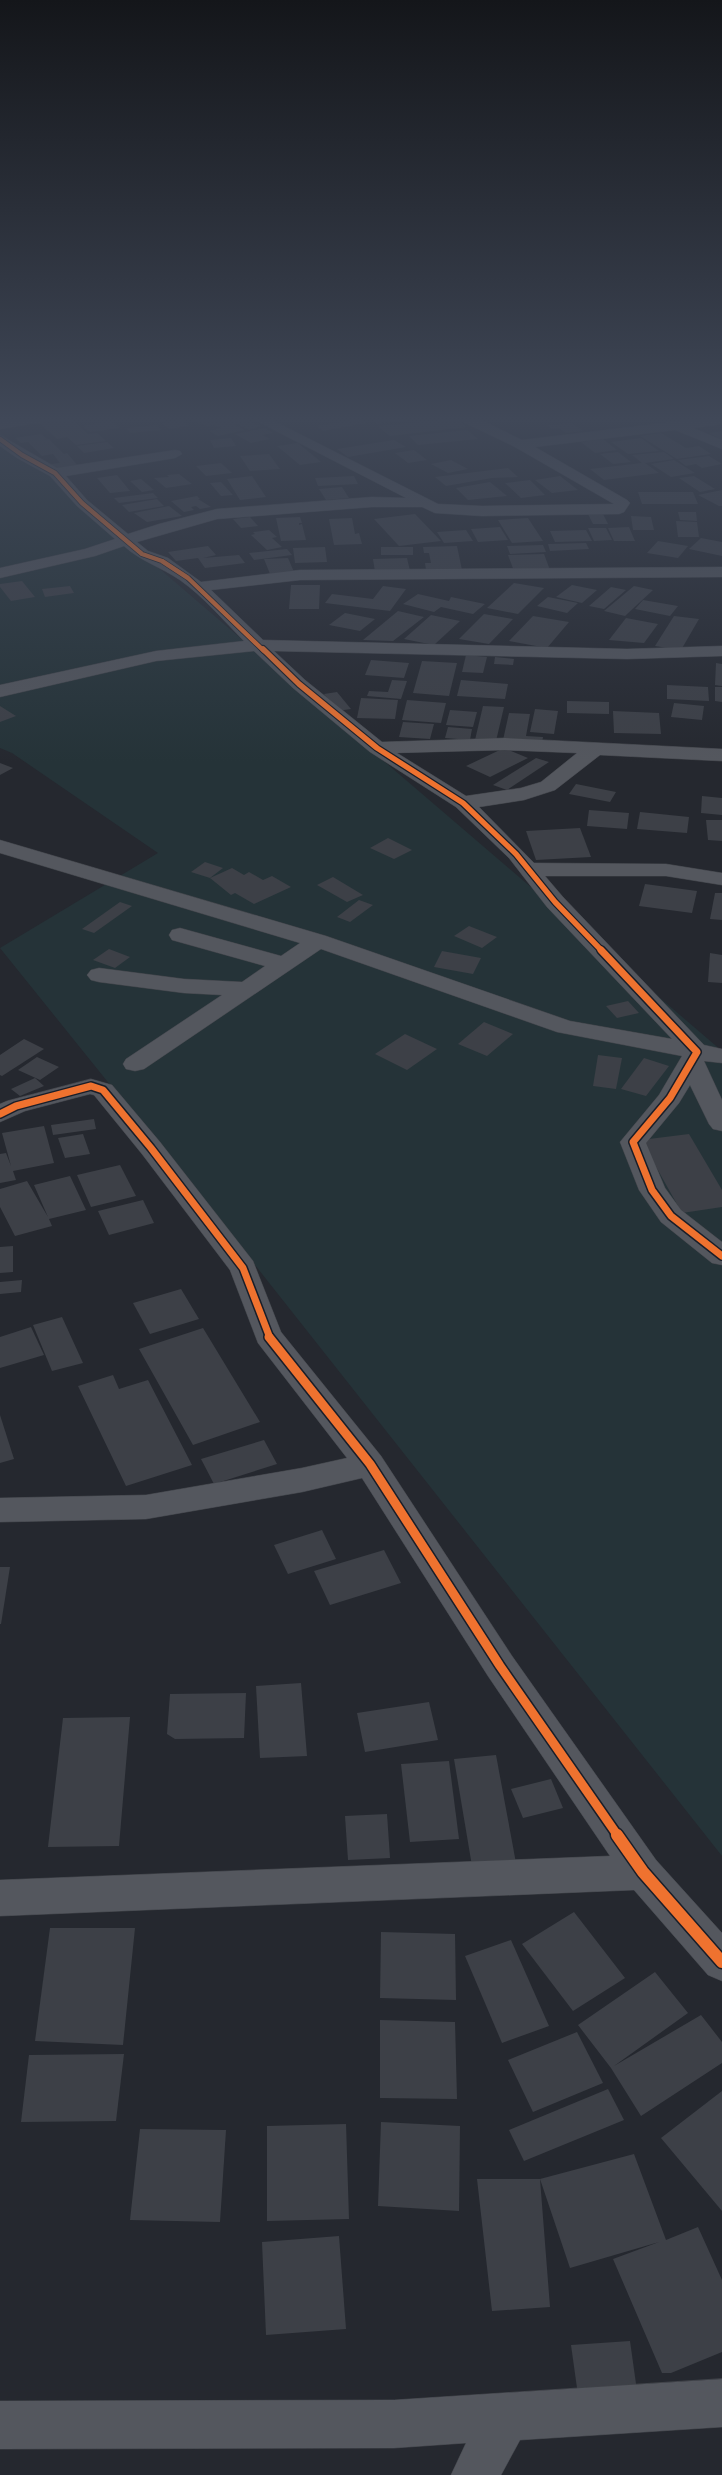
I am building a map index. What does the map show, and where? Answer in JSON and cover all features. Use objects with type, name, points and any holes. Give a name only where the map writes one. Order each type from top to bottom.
[{"type":"street","points":[[117,532],[142,554],[176,568],[299,684],[377,748],[406,769],[463,803],[498,836],[555,902],[704,1056],[718,1119],[722,1123]]},
{"type":"street","points":[[0,573],[89,553],[151,532]]},
{"type":"street","points":[[197,587],[290,575],[722,572]]},
{"type":"street","points":[[0,691],[156,656],[259,645],[627,654],[722,651]]},
{"type":"street","points":[[377,748],[505,744],[722,755]]},
{"type":"street","points":[[463,803],[524,794],[548,786],[596,748]]},
{"type":"street","points":[[0,846],[318,941],[565,1027],[704,1056]]},
{"type":"street","points":[[528,869],[666,870],[722,879]]},
{"type":"street","points":[[180,935],[284,964]]},
{"type":"street","points":[[135,1064],[318,941]]},
{"type":"street","points":[[99,976],[184,986],[247,989]]},
{"type":"street","points":[[704,1056],[633,1142],[652,1190],[670,1216],[722,1256]]},
{"type":"street","points":[[5,1106],[91,1086],[103,1090],[151,1148],[242,1268],[268,1336],[370,1464],[500,1666],[643,1872],[722,1962]]},
{"type":"street","points":[[0,1510],[113,1506],[146,1507],[302,1480],[370,1464]]},
{"type":"street","points":[[0,1898],[643,1872]]},
{"type":"street","points":[[0,2425],[394,2424],[722,2404]]},
{"type":"street","points":[[475,2475],[506,2417]]},
{"type":"shaded area","points":[[0,532],[116,532],[722,1051],[722,1856],[255,1265],[0,948],[158,853],[12,753],[0,748]]},
{"type":"building","points":[[253,532],[271,532],[277,537],[272,538],[282,547],[267,550],[251,535],[255,534]]},
{"type":"building","points":[[279,532],[304,532],[306,540],[281,541]]},
{"type":"building","points":[[331,532],[359,533],[362,544],[334,545]]},
{"type":"building","points":[[386,532],[432,532],[441,541],[399,546]]},
{"type":"building","points":[[437,532],[467,532],[473,541],[444,543]]},
{"type":"building","points":[[472,532],[503,532],[508,540],[478,542]]},
{"type":"building","points":[[505,532],[537,532],[543,541],[512,543]]},
{"type":"building","points":[[550,532],[587,532],[592,541],[555,542]]},
{"type":"building","points":[[590,532],[608,532],[612,540],[594,541]]},
{"type":"building","points":[[610,532],[631,532],[635,541],[614,541]]},
{"type":"building","points":[[677,532],[698,532],[699,537],[678,537]]},
{"type":"building","points":[[701,538],[722,542],[722,556],[689,549]]},
{"type":"building","points":[[658,541],[688,546],[678,558],[647,553]]},
{"type":"building","points":[[586,543],[589,549],[550,551],[548,544]]},
{"type":"building","points":[[543,545],[546,552],[510,554],[507,546]]},
{"type":"building","points":[[208,546],[216,555],[203,558],[239,555],[245,563],[205,568],[198,558],[176,561],[168,552]]},
{"type":"building","points":[[457,546],[462,570],[426,570],[425,563],[431,563],[429,553],[424,553],[423,547]]},
{"type":"building","points":[[325,547],[327,562],[295,563],[293,548]]},
{"type":"building","points":[[381,547],[413,547],[413,555],[381,555]]},
{"type":"building","points":[[287,549],[292,555],[254,560],[249,553]]},
{"type":"building","points":[[544,554],[550,570],[514,571],[508,555]]},
{"type":"building","points":[[288,558],[294,572],[270,574],[264,559]]},
{"type":"building","points":[[407,558],[410,571],[375,572],[373,559]]},
{"type":"building","points":[[22,581],[35,597],[11,601],[0,587],[0,584]]},
{"type":"building","points":[[514,583],[544,588],[518,614],[487,608]]},
{"type":"building","points":[[291,585],[320,585],[319,609],[289,609]]},
{"type":"building","points":[[572,585],[597,590],[582,603],[556,597]]},
{"type":"building","points":[[70,586],[74,593],[45,597],[42,589]]},
{"type":"building","points":[[383,586],[406,589],[390,611],[325,603],[332,594],[373,599]]},
{"type":"building","points":[[634,586],[653,590],[625,616],[604,611]]},
{"type":"building","points":[[611,587],[626,590],[604,609],[589,606]]},
{"type":"building","points":[[418,594],[449,601],[451,597],[485,604],[473,614],[441,607],[434,612],[403,604]]},
{"type":"building","points":[[548,597],[578,603],[567,613],[537,606]]},
{"type":"building","points":[[643,600],[678,606],[670,616],[635,609]]},
{"type":"building","points":[[398,611],[424,617],[393,641],[363,640]]},
{"type":"building","points":[[345,613],[375,619],[360,631],[329,625]]},
{"type":"building","points":[[484,614],[513,619],[489,644],[459,639]]},
{"type":"building","points":[[431,615],[460,621],[434,645],[404,639]]},
{"type":"building","points":[[533,616],[569,622],[547,648],[509,641]]},
{"type":"building","points":[[674,616],[699,619],[681,650],[655,646]]},
{"type":"building","points":[[626,618],[658,624],[644,643],[609,640]]},
{"type":"building","points":[[466,655],[487,657],[483,673],[462,672]]},
{"type":"building","points":[[495,657],[514,659],[513,665],[494,664]]},
{"type":"building","points":[[371,660],[409,663],[404,678],[365,675]]},
{"type":"building","points":[[422,661],[457,663],[449,696],[413,693]]},
{"type":"building","points":[[716,663],[722,664],[722,686],[715,685]]},
{"type":"building","points":[[392,680],[407,681],[401,699],[367,696],[369,691],[388,692]]},
{"type":"building","points":[[461,680],[508,684],[505,699],[457,696]]},
{"type":"building","points":[[667,685],[708,687],[709,701],[667,699]]},
{"type":"building","points":[[715,687],[722,687],[722,702],[715,701]]},
{"type":"building","points":[[337,692],[351,709],[337,711],[324,694]]},
{"type":"building","points":[[361,698],[398,700],[395,719],[357,718]]},
{"type":"building","points":[[407,700],[446,703],[441,723],[402,720]]},
{"type":"building","points":[[567,701],[609,702],[609,714],[567,713]]},
{"type":"building","points":[[674,703],[704,706],[702,720],[671,717]]},
{"type":"building","points":[[0,706],[16,716],[0,722]]},
{"type":"building","points":[[483,706],[504,707],[496,741],[475,740]]},
{"type":"building","points":[[535,709],[558,711],[554,734],[530,732]]},
{"type":"building","points":[[450,710],[477,712],[473,727],[446,725]]},
{"type":"building","points":[[613,711],[659,713],[661,734],[614,733]]},
{"type":"building","points":[[509,713],[530,714],[526,736],[543,737],[542,743],[503,740]]},
{"type":"building","points":[[403,722],[434,724],[430,739],[399,737]]},
{"type":"building","points":[[448,727],[472,729],[470,740],[445,738]]},
{"type":"building","points":[[504,748],[528,758],[490,777],[466,766]]},
{"type":"building","points":[[536,758],[549,762],[507,790],[493,785]]},
{"type":"building","points":[[0,763],[13,768],[0,775]]},
{"type":"building","points":[[576,784],[616,792],[610,802],[569,794]]},
{"type":"building","points":[[702,796],[722,798],[722,815],[701,813]]},
{"type":"building","points":[[589,810],[629,813],[627,829],[587,826]]},
{"type":"building","points":[[640,812],[689,817],[687,833],[637,829]]},
{"type":"building","points":[[706,820],[722,820],[722,841],[708,840]]},
{"type":"building","points":[[580,828],[591,857],[536,860],[526,831]]},
{"type":"building","points":[[388,838],[412,850],[394,859],[370,848]]},
{"type":"building","points":[[205,862],[223,868],[210,878],[191,872]]},
{"type":"building","points":[[232,868],[244,875],[249,872],[263,880],[272,876],[291,887],[254,904],[235,893],[231,895],[210,878]]},
{"type":"building","points":[[333,877],[363,895],[347,902],[317,885]]},
{"type":"building","points":[[645,884],[697,891],[692,913],[639,906]]},
{"type":"building","points":[[715,893],[722,893],[722,920],[710,919]]},
{"type":"building","points":[[359,900],[373,905],[350,922],[337,917]]},
{"type":"building","points":[[120,902],[132,906],[94,933],[82,929]]},
{"type":"building","points":[[469,926],[497,937],[482,948],[454,936]]},
{"type":"building","points":[[109,949],[130,957],[115,968],[93,960]]},
{"type":"building","points":[[442,951],[481,958],[473,974],[434,967]]},
{"type":"building","points":[[710,953],[722,955],[722,983],[708,982]]},
{"type":"building","points":[[628,1001],[639,1013],[617,1018],[606,1006]]},
{"type":"building","points":[[484,1022],[513,1034],[487,1056],[458,1044]]},
{"type":"building","points":[[405,1034],[437,1049],[407,1070],[375,1054]]},
{"type":"building","points":[[24,1039],[44,1049],[2,1076],[0,1075],[0,1055]]},
{"type":"building","points":[[598,1055],[622,1058],[616,1089],[593,1086]]},
{"type":"building","points":[[37,1057],[59,1067],[40,1080],[18,1070]]},
{"type":"building","points":[[644,1058],[669,1066],[646,1096],[621,1089]]},
{"type":"building","points":[[35,1078],[44,1086],[20,1096],[11,1089]]},
{"type":"building","points":[[94,1119],[96,1129],[53,1135],[51,1125]]},
{"type":"building","points":[[44,1126],[54,1163],[13,1171],[16,1180],[0,1183],[0,1154],[6,1153],[11,1166],[2,1133]]},
{"type":"building","points":[[83,1134],[90,1154],[65,1158],[58,1138]]},
{"type":"building","points":[[689,1134],[722,1190],[722,1207],[682,1213],[641,1140]]},
{"type":"building","points":[[120,1165],[136,1196],[91,1207],[77,1175]]},
{"type":"building","points":[[70,1176],[86,1210],[49,1219],[52,1226],[15,1236],[0,1207],[0,1189],[27,1181],[48,1217],[34,1185]]},
{"type":"building","points":[[143,1200],[154,1223],[109,1235],[98,1211]]},
{"type":"building","points":[[13,1246],[13,1272],[0,1273],[0,1247]]},
{"type":"building","points":[[22,1280],[21,1292],[0,1294],[0,1282]]},
{"type":"building","points":[[181,1289],[199,1319],[150,1334],[133,1303]]},
{"type":"building","points":[[62,1317],[83,1363],[52,1371],[33,1325]]},
{"type":"building","points":[[31,1327],[44,1355],[0,1368],[0,1337]]},
{"type":"building","points":[[203,1328],[260,1422],[193,1445],[139,1349]]},
{"type":"building","points":[[113,1375],[119,1389],[148,1380],[192,1465],[126,1486],[78,1386]]},
{"type":"building","points":[[0,1415],[14,1459],[0,1463]]},
{"type":"building","points":[[264,1440],[277,1464],[214,1484],[201,1459]]},
{"type":"building","points":[[322,1530],[336,1559],[288,1574],[274,1545]]},
{"type":"building","points":[[384,1550],[401,1583],[330,1605],[314,1571]]},
{"type":"building","points":[[0,1567],[10,1567],[1,1624],[0,1624]]},
{"type":"building","points":[[301,1683],[307,1756],[260,1758],[256,1686]]},
{"type":"building","points":[[246,1693],[244,1738],[175,1739],[167,1734],[170,1694]]},
{"type":"building","points":[[429,1702],[438,1740],[365,1752],[357,1713]]},
{"type":"building","points":[[130,1717],[119,1846],[48,1847],[63,1718]]},
{"type":"building","points":[[496,1755],[516,1863],[472,1866],[454,1759]]},
{"type":"building","points":[[449,1761],[459,1839],[410,1842],[401,1764]]},
{"type":"building","points":[[551,1779],[563,1808],[523,1818],[511,1789]]},
{"type":"building","points":[[387,1814],[390,1858],[348,1860],[345,1816]]},
{"type":"building","points":[[574,1912],[625,1978],[573,2011],[522,1944]]},
{"type":"building","points":[[50,1928],[135,1928],[123,2045],[35,2041]]},
{"type":"building","points":[[381,1932],[455,1934],[456,2000],[380,1998]]},
{"type":"building","points":[[511,1940],[549,2026],[502,2043],[465,1956]]},
{"type":"building","points":[[655,1972],[688,2013],[614,2066],[701,2015],[722,2042],[722,2063],[641,2116],[611,2068],[578,2025]]},
{"type":"building","points":[[380,2020],[455,2022],[457,2099],[380,2098]]},
{"type":"building","points":[[577,2032],[603,2083],[533,2112],[508,2060]]},
{"type":"building","points":[[124,2054],[116,2121],[21,2122],[29,2055]]},
{"type":"building","points":[[608,2089],[624,2120],[524,2161],[509,2130]]},
{"type":"building","points":[[722,2091],[722,2211],[661,2138]]},
{"type":"building","points":[[381,2122],[460,2126],[459,2211],[378,2206]]},
{"type":"building","points":[[346,2124],[349,2219],[267,2221],[267,2126]]},
{"type":"building","points":[[140,2129],[226,2130],[220,2222],[130,2220]]},
{"type":"building","points":[[634,2154],[666,2240],[698,2227],[722,2280],[722,2352],[671,2373],[662,2373],[613,2259],[659,2242],[570,2268],[540,2179]]},
{"type":"building","points":[[477,2179],[540,2179],[550,2307],[492,2311]]},
{"type":"building","points":[[339,2236],[346,2329],[266,2335],[262,2242]]},
{"type":"building","points":[[630,2341],[637,2391],[578,2395],[571,2345]]},
{"type":"cycle path","points":[[116,532],[142,554],[162,561],[188,578],[299,684],[377,748],[407,769],[463,803],[516,854],[555,902],[697,1052],[670,1098],[633,1142],[652,1190],[671,1216],[722,1256]]},
{"type":"cycle path","points":[[0,1114],[16,1106],[91,1086],[103,1090],[151,1148],[243,1268],[268,1336],[370,1464],[500,1666],[643,1872],[722,1962]]}]
